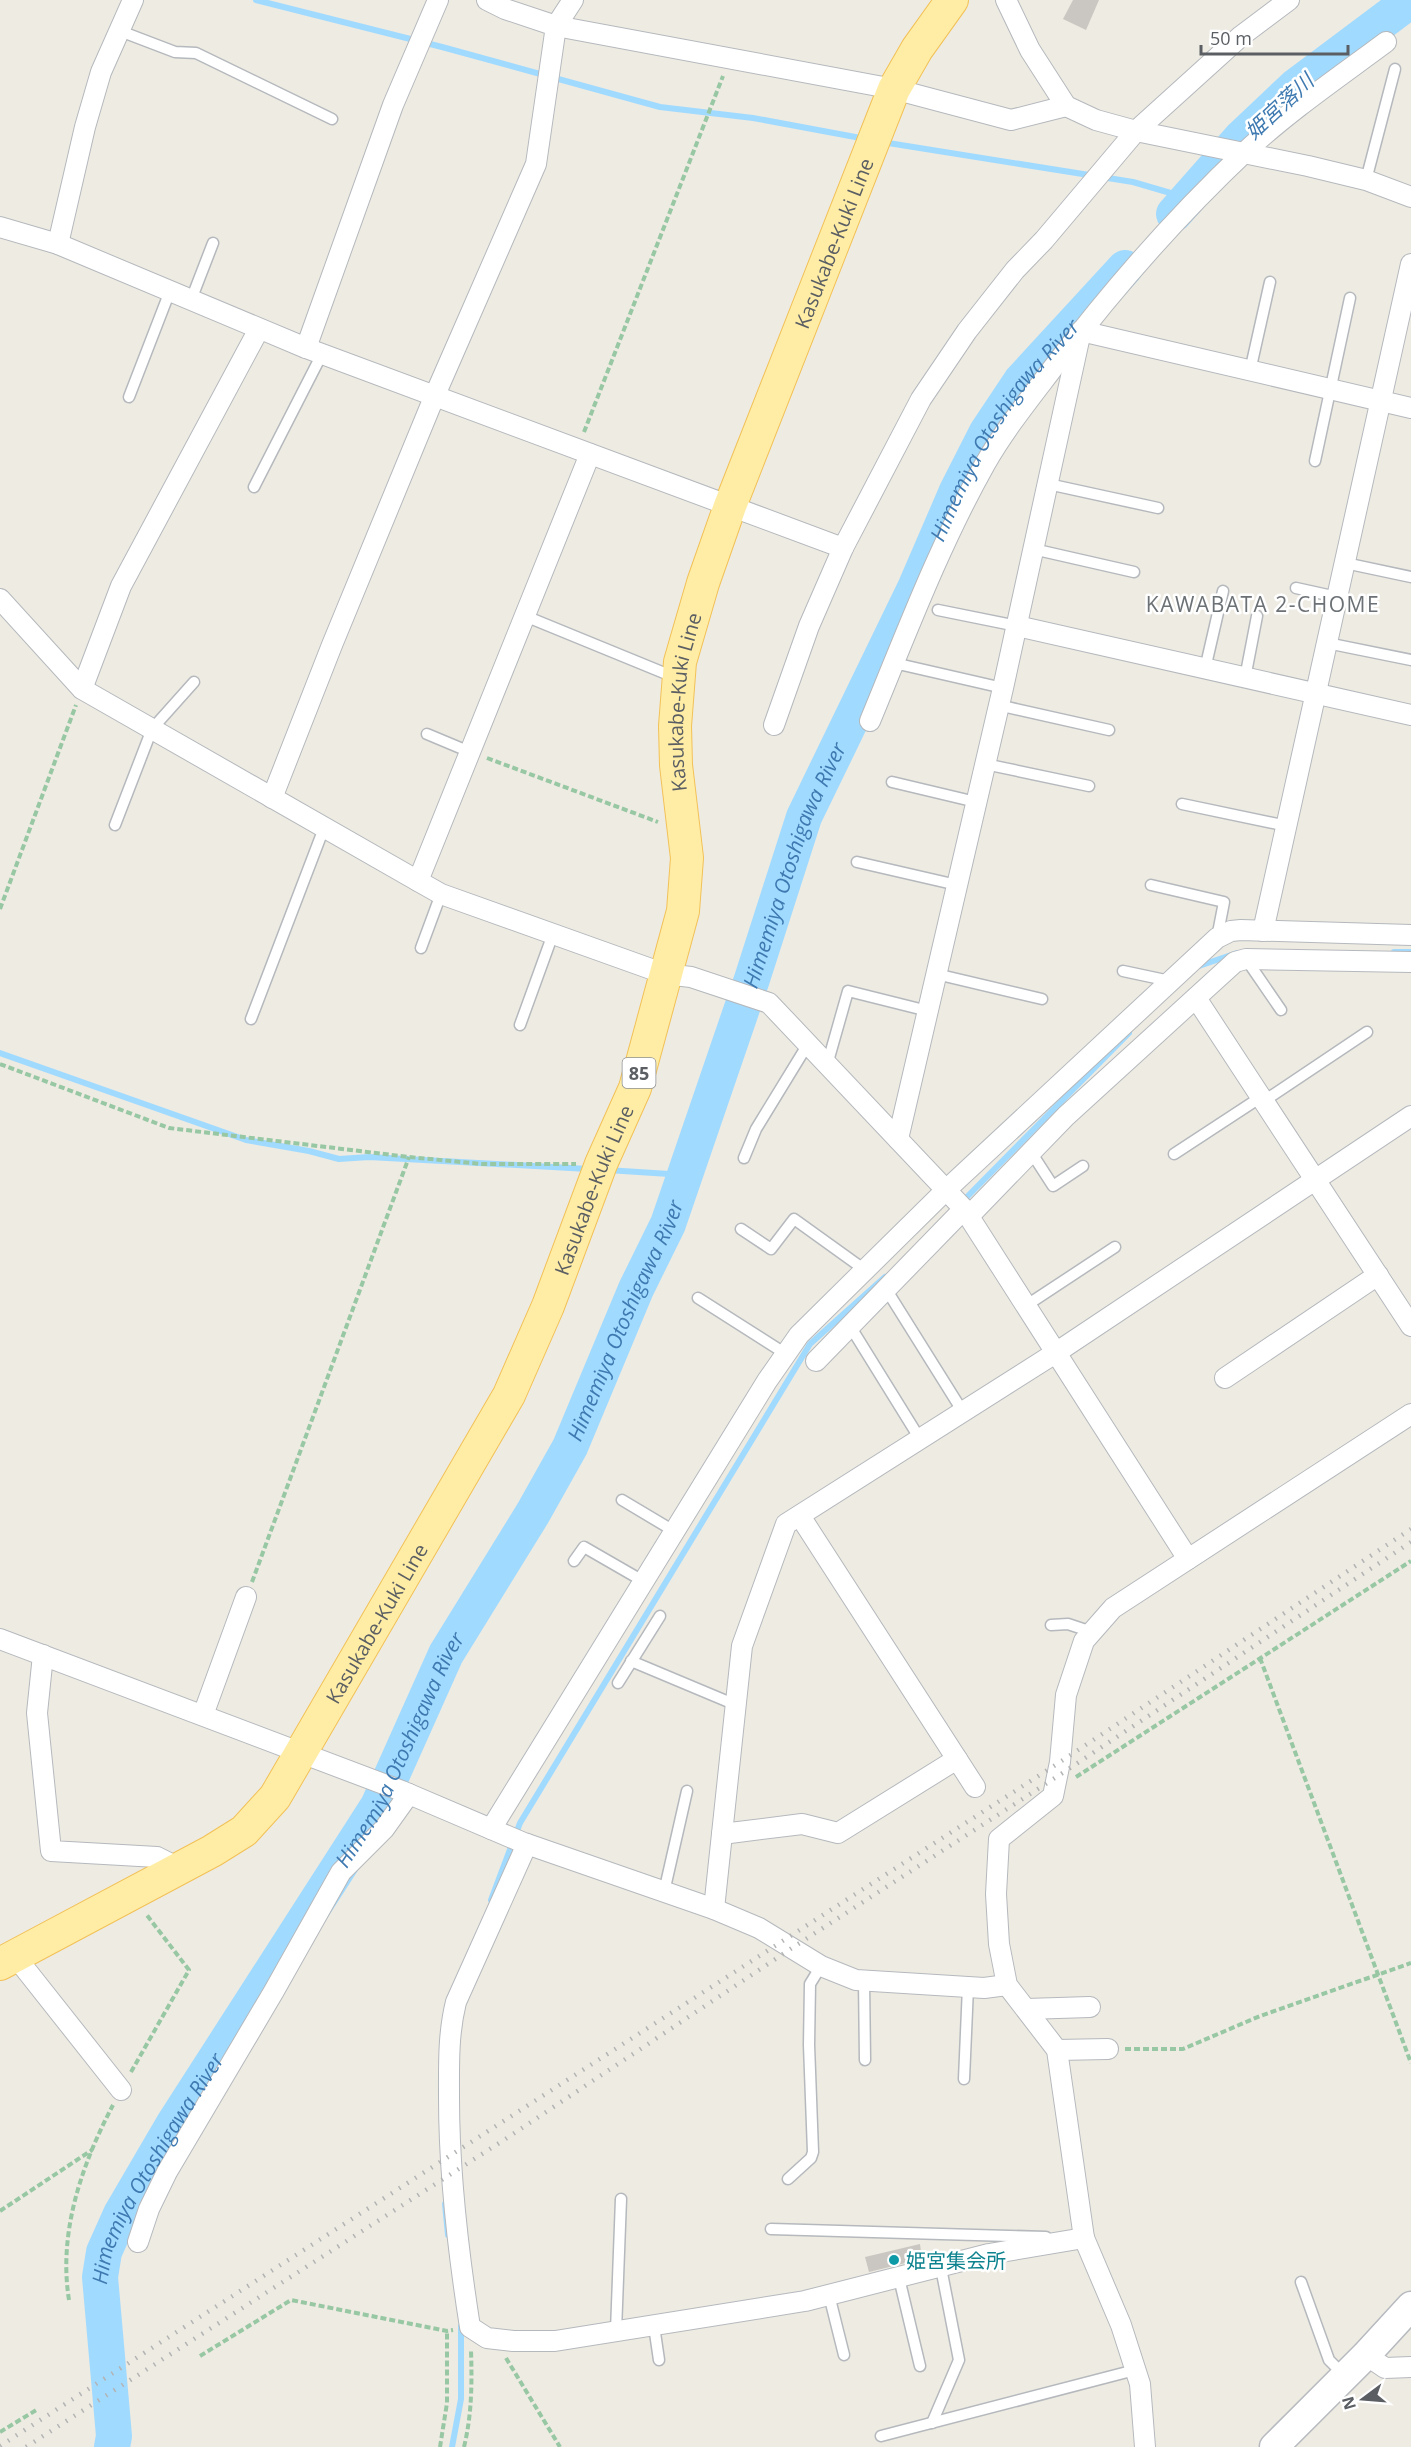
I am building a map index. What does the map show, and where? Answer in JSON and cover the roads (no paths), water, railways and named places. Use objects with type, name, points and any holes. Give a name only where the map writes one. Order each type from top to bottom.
[{"type":"main road","name":"Kasukabe-Kuki Line","points":[[7,1960],[181,1869],[244,1831],[275,1797],[307,1755],[509,1395],[548,1306],[601,1164],[635,1088],[678,976],[687,858],[676,765],[675,726],[680,662],[703,583],[730,506],[894,90],[917,49],[952,0]]},
{"type":"street","points":[[58,244],[85,127],[102,72],[133,0]]},
{"type":"street","points":[[314,351],[393,105],[438,0]]},
{"type":"street","points":[[487,0],[505,9],[556,26],[894,90],[1011,120],[1066,106]]},
{"type":"street","points":[[272,798],[435,395],[536,164],[556,26],[573,0]]},
{"type":"street","points":[[1005,0],[1030,50],[1066,106],[1096,120],[1136,131],[1245,152],[1366,180],[1411,197]]},
{"type":"street","points":[[774,725],[809,626],[843,548],[921,399],[967,331],[1015,270],[1044,240],[1136,131],[1241,36],[1289,0]]},
{"type":"street","points":[[870,721],[918,602],[985,465],[1008,428],[1081,331],[1167,232],[1245,152],[1271,129],[1386,42]]},
{"type":"street","points":[[0,227],[58,244],[314,351],[843,548]]},
{"type":"street","points":[[1263,931],[1411,264]]},
{"type":"street","points":[[82,689],[121,586],[259,329]]},
{"type":"street","points":[[1081,331],[1411,408]]},
{"type":"street","points":[[898,1139],[1001,697],[1081,331]]},
{"type":"street","points":[[418,881],[525,616],[584,451]]},
{"type":"street","points":[[0,599],[82,689],[441,894],[678,976],[769,1004],[967,1212],[1188,1558]]},
{"type":"street","points":[[1017,626],[1411,715]]},
{"type":"street","points":[[495,1831],[643,1581],[786,1354],[799,1335],[865,1270],[1217,938],[1231,931],[1411,935]]},
{"type":"street","points":[[816,1361],[886,1289],[1066,1116],[1235,962],[1246,958],[1411,962]]},
{"type":"street","points":[[1196,998],[1411,1326]]},
{"type":"street","points":[[714,1909],[742,1646],[786,1524],[1057,1352],[1411,1116]]},
{"type":"street","points":[[1225,1378],[1378,1275]]},
{"type":"street","points":[[1145,2447],[1140,2384],[1136,2370],[1121,2325],[1084,2238],[1057,2050],[1007,1985],[998,1934],[996,1894],[999,1839],[1053,1796],[1066,1695],[1084,1641],[1113,1608],[1411,1414]]},
{"type":"street","points":[[800,1516],[975,1787]]},
{"type":"street","points":[[203,1715],[246,1597]]},
{"type":"street","points":[[0,1639],[405,1792],[526,1843],[714,1909],[759,1928],[821,1966],[856,1980],[968,1987],[1007,1985]]},
{"type":"street","points":[[43,1655],[37,1713],[51,1851],[157,1857],[181,1869]]},
{"type":"street","points":[[722,1834],[802,1824],[838,1833],[957,1759]]},
{"type":"street","points":[[138,2242],[149,2209],[166,2172],[274,1991],[341,1872],[384,1829],[405,1792]]},
{"type":"street","points":[[526,1843],[456,2002],[450,2025],[449,2141],[452,2201],[470,2327],[487,2338],[513,2341],[555,2341],[805,2301],[989,2254],[1084,2238]]},
{"type":"street","points":[[7,1960],[122,2090]]},
{"type":"street","points":[[1026,2009],[1090,2007]]},
{"type":"street","points":[[1057,2050],[1107,2049]]},
{"type":"street","points":[[1274,2447],[1366,2355],[1411,2306]]},
{"type":"street","points":[[1366,2355],[1385,2368],[1411,2367]]},
{"type":"lane","points":[[120,31],[175,52],[196,53],[332,119]]},
{"type":"lane","points":[[1366,180],[1395,69]]},
{"type":"lane","points":[[190,300],[213,243]]},
{"type":"lane","points":[[1250,371],[1270,282]]},
{"type":"lane","points":[[129,397],[170,291]]},
{"type":"lane","points":[[1315,461],[1350,298]]},
{"type":"lane","points":[[254,487],[314,351]]},
{"type":"lane","points":[[1048,484],[1158,508]]},
{"type":"lane","points":[[1034,549],[1134,572]]},
{"type":"lane","points":[[1345,563],[1411,577]]},
{"type":"lane","points":[[1296,588],[1337,597]]},
{"type":"lane","points":[[1205,669],[1222,591]]},
{"type":"lane","points":[[938,610],[1017,626]]},
{"type":"lane","points":[[525,616],[679,679]]},
{"type":"lane","points":[[1245,678],[1257,616]]},
{"type":"lane","points":[[1327,643],[1411,660]]},
{"type":"lane","points":[[894,663],[1109,730]]},
{"type":"lane","points":[[115,825],[152,729],[194,682]]},
{"type":"lane","points":[[427,734],[470,752]]},
{"type":"lane","points":[[985,764],[1089,786]]},
{"type":"lane","points":[[892,782],[976,801]]},
{"type":"lane","points":[[1182,804],[1287,826]]},
{"type":"lane","points":[[251,1020],[324,828]]},
{"type":"lane","points":[[857,862],[957,885]]},
{"type":"lane","points":[[1151,885],[1224,902],[1217,938]]},
{"type":"lane","points":[[422,948],[441,894]]},
{"type":"lane","points":[[520,1025],[553,934]]},
{"type":"lane","points":[[1246,958],[1281,1010]]},
{"type":"lane","points":[[1123,971],[1170,981]]},
{"type":"lane","points":[[936,974],[1042,999]]},
{"type":"lane","points":[[827,1065],[848,991],[928,1011]]},
{"type":"lane","points":[[1174,1154],[1367,1032]]},
{"type":"lane","points":[[744,1158],[756,1130],[808,1044]]},
{"type":"lane","points":[[1031,1152],[1053,1186],[1083,1166]]},
{"type":"lane","points":[[741,1229],[771,1249],[794,1219],[865,1270]]},
{"type":"lane","points":[[1027,1305],[1115,1247]]},
{"type":"lane","points":[[886,1289],[963,1412]]},
{"type":"lane","points":[[698,1298],[786,1354]]},
{"type":"lane","points":[[850,1326],[920,1439]]},
{"type":"lane","points":[[622,1500],[674,1531]]},
{"type":"lane","points":[[574,1561],[584,1547],[643,1581]]},
{"type":"lane","points":[[618,1683],[660,1616]]},
{"type":"lane","points":[[1050,1625],[1068,1624],[1092,1632]]},
{"type":"lane","points":[[631,1661],[736,1705]]},
{"type":"lane","points":[[664,1892],[687,1791]]},
{"type":"lane","points":[[788,2179],[811,2158],[813,2152],[809,2045],[810,1984],[821,1966]]},
{"type":"lane","points":[[864,1980],[865,2060]]},
{"type":"lane","points":[[964,2079],[968,1987]]},
{"type":"lane","points":[[616,2331],[621,2199]]},
{"type":"lane","points":[[771,2229],[1084,2238]]},
{"type":"lane","points":[[932,2423],[959,2360],[941,2268]]},
{"type":"lane","points":[[899,2278],[920,2366]]},
{"type":"lane","points":[[1301,2282],[1329,2360],[1345,2376]]},
{"type":"lane","points":[[829,2295],[844,2355]]},
{"type":"lane","points":[[654,2326],[659,2360]]},
{"type":"lane","points":[[881,2436],[1136,2370]]},
{"type":"waterway","points":[[256,0],[442,47],[660,107],[753,118],[866,139]]},
{"type":"waterway","name":"姫宮落川","points":[[1174,214],[1242,137],[1295,87],[1411,0]]},
{"type":"waterway","points":[[882,142],[1133,182],[1174,194],[1184,200]]},
{"type":"waterway","name":"Himemiya Otoshigawa River","points":[[112,2447],[114,2436],[100,2277],[104,2252],[121,2214],[173,2125],[378,1806],[446,1654],[533,1513],[570,1447],[636,1289],[668,1224],[752,979],[804,817],[916,586],[957,491],[987,432],[1021,381],[1125,268]]},
{"type":"waterway","points":[[1394,952],[1411,952]]},
{"type":"waterway","points":[[1199,966],[1237,953]]},
{"type":"waterway","points":[[961,1203],[1129,1033]]},
{"type":"waterway","points":[[0,1053],[246,1140],[309,1151],[339,1159],[369,1157],[588,1169]]},
{"type":"waterway","points":[[607,1170],[685,1175]]},
{"type":"waterway","points":[[491,1900],[520,1823],[810,1344],[885,1277]]},
{"type":"waterway","points":[[445,2204],[448,2235]]},
{"type":"waterway","points":[[452,2447],[461,2399],[461,2326]]},
{"type":"railway","points":[[0,2446],[1060,1762],[1411,1529]]},
{"type":"railway","points":[[26,2447],[507,2138],[1411,1542]]},
{"type":"place","name":"姫宮集会所","points":[[894,2260]]},
{"type":"district","name":"KAWABATA 2-CHOME","points":[[1263,604]]}]
